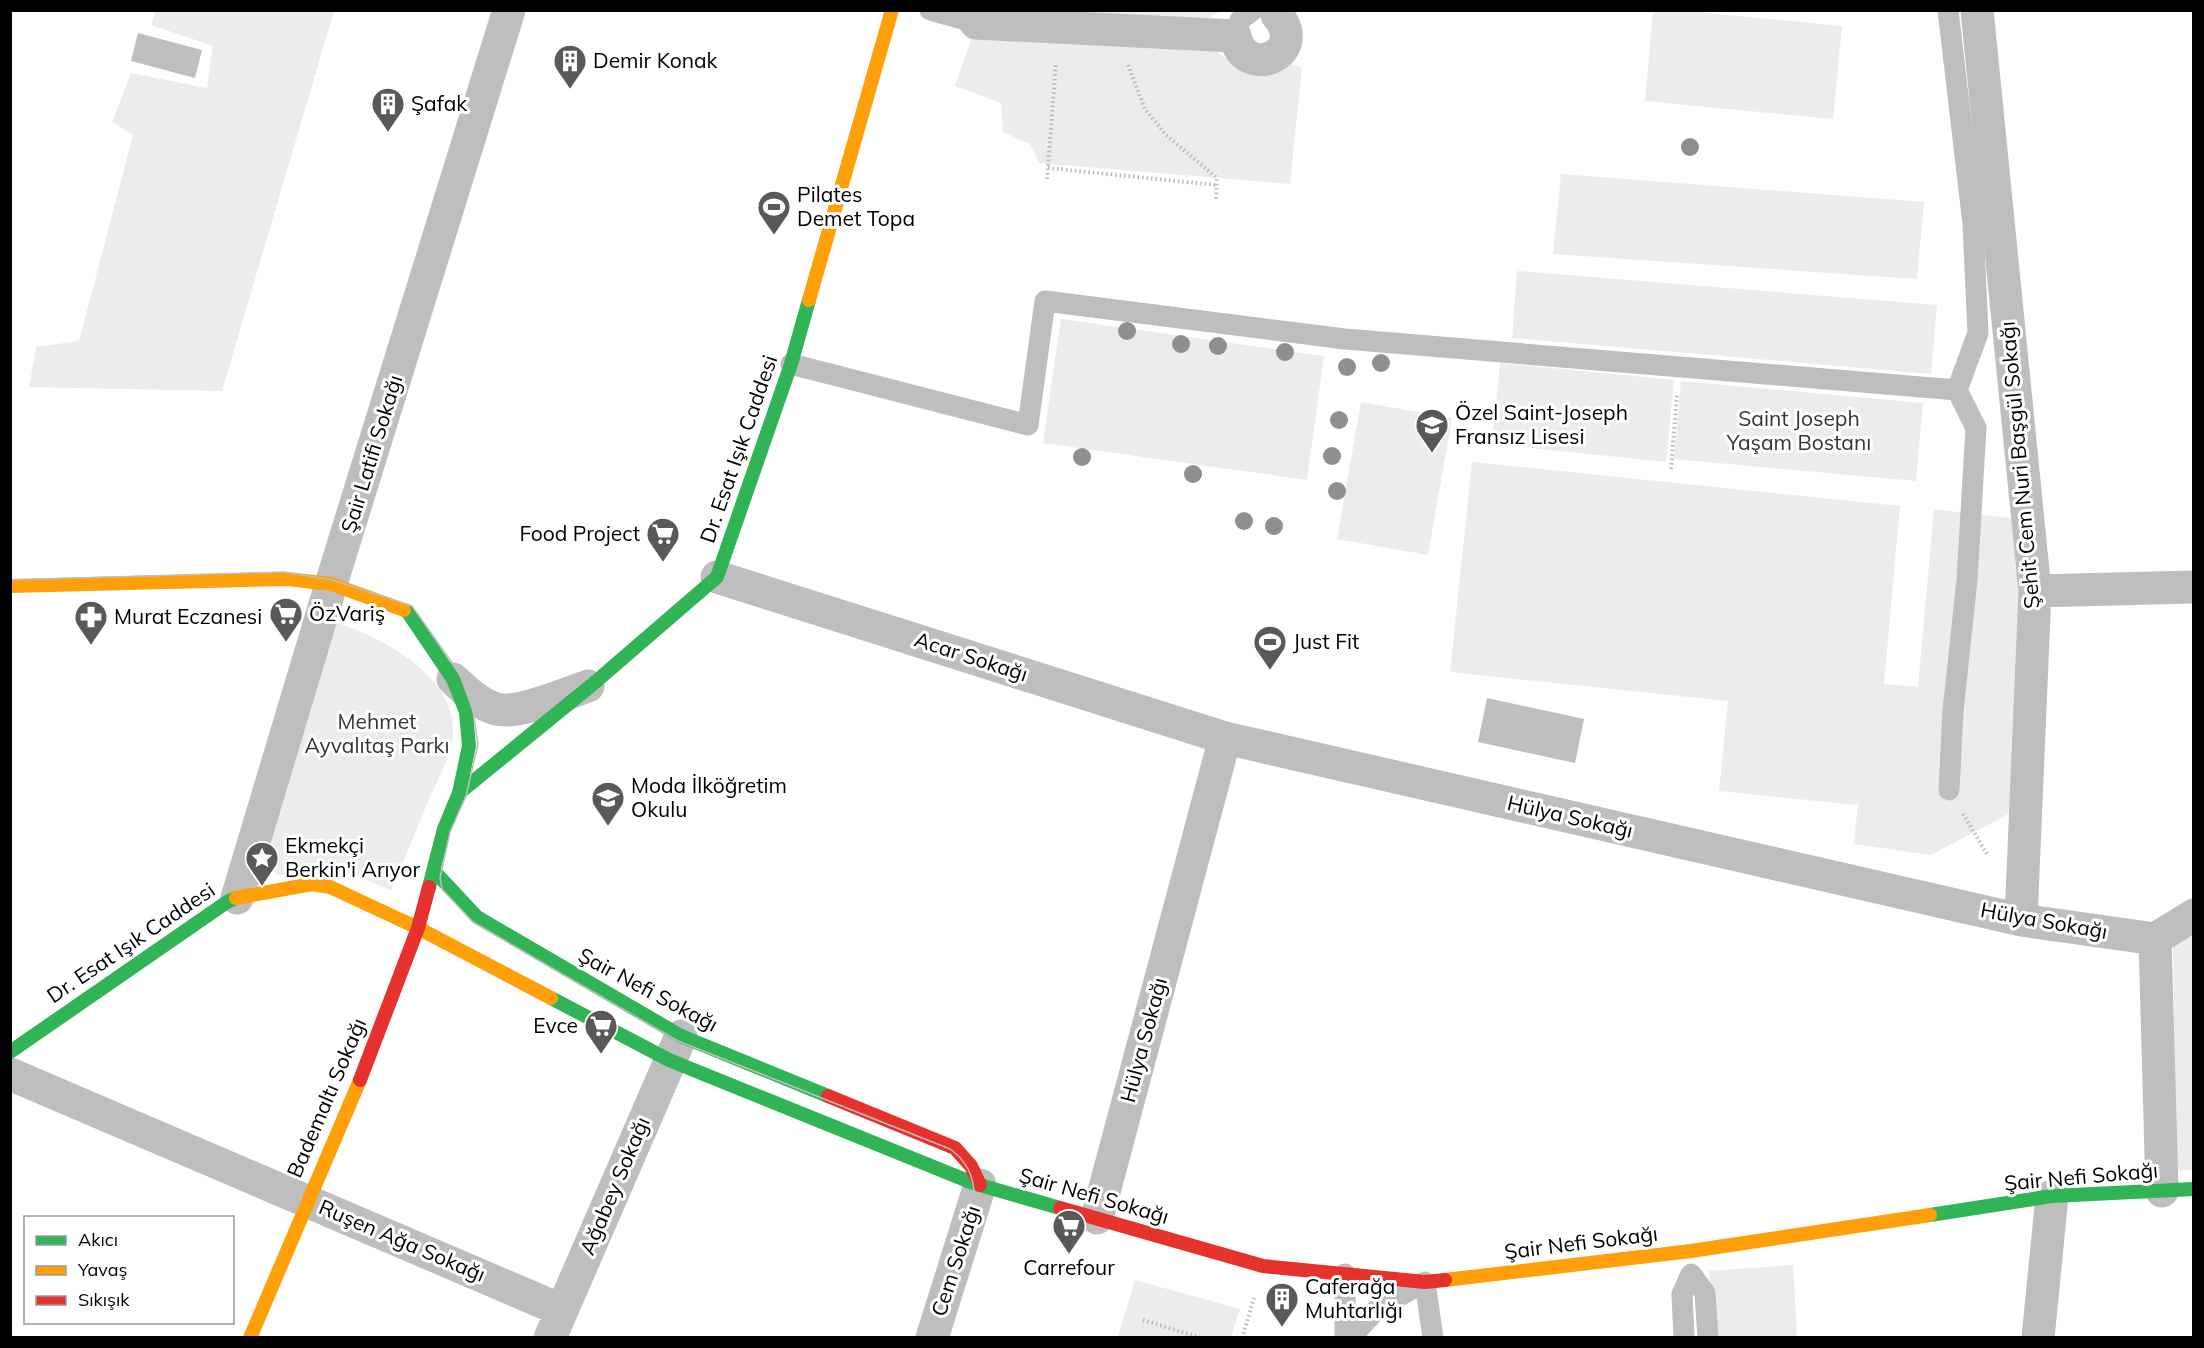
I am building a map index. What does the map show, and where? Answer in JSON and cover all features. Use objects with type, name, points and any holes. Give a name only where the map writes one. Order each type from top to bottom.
[{"type":"street","name":"Şair Latifi Sokağı","points":[[237,898],[331,584],[509,10]]},
{"type":"street","name":"Dr. Esat Işık Caddesi","points":[[459,792],[593,684],[717,577],[791,364],[892,10]]},
{"type":"street","name":"Şehit Cem Nuri Başgül Sokağı","points":[[1977,10],[2034,591],[2021,920]]},
{"type":"street","points":[[978,17],[1059,27],[1105,29],[1264,16]]},
{"type":"street","name":"Acar Sokağı","points":[[717,577],[1225,738]]},
{"type":"street","name":"Bademaltı Sokağı","points":[[10,586],[287,579],[331,584],[406,611],[453,679],[466,712],[469,746],[459,792],[444,829],[418,928],[365,1068],[250,1338]]},
{"type":"street","points":[[2034,591],[2193,587]]},
{"type":"street","points":[[453,679],[473,698],[497,710],[526,708],[593,684]]},
{"type":"street","name":"Hülya Sokağı","points":[[1097,1218],[1225,738],[2021,920],[2155,939]]},
{"type":"street","name":"Şair Nefi Sokağı","points":[[434,871],[477,917],[675,1048],[955,1148],[971,1166],[980,1185]]},
{"type":"street","name":"Dr. Esat Işık Caddesi","points":[[10,1052],[227,902],[237,898],[312,884],[330,887],[418,928]]},
{"type":"street","points":[[2178,1190],[2155,939],[2193,915]]},
{"type":"street","name":"Şair Nefi Sokağı","points":[[418,928],[675,1048],[980,1185],[1263,1266],[1425,1282],[1691,1251],[2052,1196],[2178,1190]]},
{"type":"street","name":"Ağabey Sokağı","points":[[555,1324],[675,1048]]},
{"type":"street","name":"Ruşen Ağa Sokağı","points":[[10,1074],[307,1200],[555,1324]]},
{"type":"street","name":"Cem Sokağı","points":[[932,1338],[980,1185]]},
{"type":"street","points":[[2038,1338],[2052,1196]]},
{"type":"lane","points":[[930,10],[978,17]]},
{"type":"lane","points":[[1948,10],[1973,225],[1978,333],[1958,390],[1976,428],[1967,580],[1953,711],[1949,790]]},
{"type":"lane","points":[[791,364],[1028,425],[1045,301],[1345,339],[1958,390]]},
{"type":"lane","points":[[1345,1274],[1345,1338]]},
{"type":"lane","points":[[1684,1338],[1682,1294],[1691,1274],[1705,1293],[1708,1338]]},
{"type":"lane","points":[[1350,1338],[1379,1307],[1425,1282],[1433,1338]]},
{"type":"path","points":[[1047,179],[1059,27]]},
{"type":"path","points":[[1105,29],[1124,53],[1145,109],[1166,135],[1217,178],[1216,201]]},
{"type":"path","points":[[1048,168],[1216,185]]},
{"type":"path","points":[[1671,469],[1680,366]]},
{"type":"path","points":[[1949,790],[1989,857]]},
{"type":"path","points":[[1143,1320],[1202,1338]]},
{"type":"green space","points":[[990,10],[1221,11],[1200,23]]},
{"type":"green space","points":[[155,11],[334,11],[222,391],[29,387],[36,347],[79,341],[133,135],[112,122],[131,73],[207,88],[213,46],[151,25]]},
{"type":"green space","points":[[1653,11],[1686,11],[1842,26],[1833,119],[1645,101]]},
{"type":"green space","points":[[974,31],[1206,44],[1247,73],[1281,61],[1302,67],[1290,184],[1039,163],[1030,144],[1003,132],[1001,103],[955,86]]},
{"type":"green space","points":[[1561,174],[1924,202],[1917,279],[1553,254]]},
{"type":"green space","points":[[1517,271],[1937,305],[1931,374],[1512,338]]},
{"type":"green space","points":[[1061,319],[1324,356],[1307,480],[1043,443]]},
{"type":"green space","points":[[1500,363],[1674,380],[1666,462],[1492,444]]},
{"type":"green space","name":"Saint Joseph Yaşam Bostanı","points":[[1681,381],[1923,403],[1916,481],[1674,459]]},
{"type":"green space","points":[[1361,402],[1452,418],[1428,555],[1337,539]]},
{"type":"green space","points":[[1472,462],[1900,506],[1884,684],[1918,687],[1934,509],[2017,519],[2023,570],[2016,810],[1931,855],[1854,844],[1859,791],[1857,805],[1719,791],[1728,701],[1450,672]]},
{"type":"green space","name":"Mehmet Ayvalıtaş Parkı","points":[[332,621],[368,635],[405,656],[435,684],[446,700],[452,718],[452,739],[448,756],[391,891],[353,873],[278,875],[266,860]]},
{"type":"green space","points":[[2193,932],[2193,1170],[2176,1171],[2173,944]]},
{"type":"green space","points":[[1793,1265],[1797,1337],[1713,1337],[1709,1271]]},
{"type":"green space","points":[[1135,1280],[1240,1309],[1231,1337],[1118,1337]]},
{"type":"shaded area","points":[[138,33],[202,50],[195,78],[131,61]]},
{"type":"shaded area","points":[[1487,698],[1584,719],[1575,763],[1478,742]]},
{"type":"tram line","points":[[10,580],[284,572],[333,580],[412,606],[460,674],[473,711],[478,744],[466,796],[450,832],[440,878],[442,889],[473,922],[678,1041],[950,1149],[956,1154],[969,1171],[974,1200],[929,1338]]},
{"type":"traffic: fast","points":[[459,793],[593,684],[717,577],[791,364],[809,300]]},
{"type":"traffic: fast","points":[[404,610],[407,611],[453,679],[466,712],[469,746],[459,793],[444,829],[429,887]]},
{"type":"traffic: fast","points":[[434,871],[477,917],[681,1036],[828,1096]]},
{"type":"traffic: fast","points":[[10,1052],[236,898]]},
{"type":"traffic: fast","points":[[551,998],[669,1060],[973,1183],[1060,1208]]},
{"type":"traffic: fast","points":[[1930,1215],[2052,1196],[2194,1189]]},
{"type":"traffic: slow","points":[[809,300],[892,10]]},
{"type":"traffic: slow","points":[[10,586],[287,579],[331,584],[404,610]]},
{"type":"traffic: slow","points":[[236,898],[312,884],[330,887],[418,928],[551,998]]},
{"type":"traffic: slow","points":[[250,1338],[360,1080]]},
{"type":"traffic: slow","points":[[1445,1280],[1691,1251],[1930,1215]]},
{"type":"traffic: jam","points":[[360,1080],[418,928],[429,887]]},
{"type":"traffic: jam","points":[[828,1096],[955,1148],[971,1166],[980,1185]]},
{"type":"traffic: jam","points":[[1060,1208],[1263,1266],[1425,1282],[1445,1280]]},
{"type":"place","name":"Demir Konak","points":[[570,90]]},
{"type":"place","name":"Şafak","points":[[388,133]]},
{"type":"place","name":"Pilates Demet Topa","points":[[774,236]]},
{"type":"place","name":"Özel Saint-Joseph Fransız Lisesi","points":[[1432,454]]},
{"type":"place","name":"Food Project","points":[[663,563]]},
{"type":"place","name":"ÖzVariş","points":[[286,643]]},
{"type":"place","name":"Murat Eczanesi","points":[[91,646]]},
{"type":"place","name":"Just Fit","points":[[1270,671]]},
{"type":"place","name":"Moda İlköğretim Okulu","points":[[608,827]]},
{"type":"place","name":"Ekmekçi Berkin'i Arıyor","points":[[262,887]]},
{"type":"place","name":"Evce","points":[[601,1055]]},
{"type":"place","name":"Carrefour","points":[[1069,1255]]},
{"type":"place","name":"Caferağa Muhtarlığı","points":[[1282,1328]]}]
